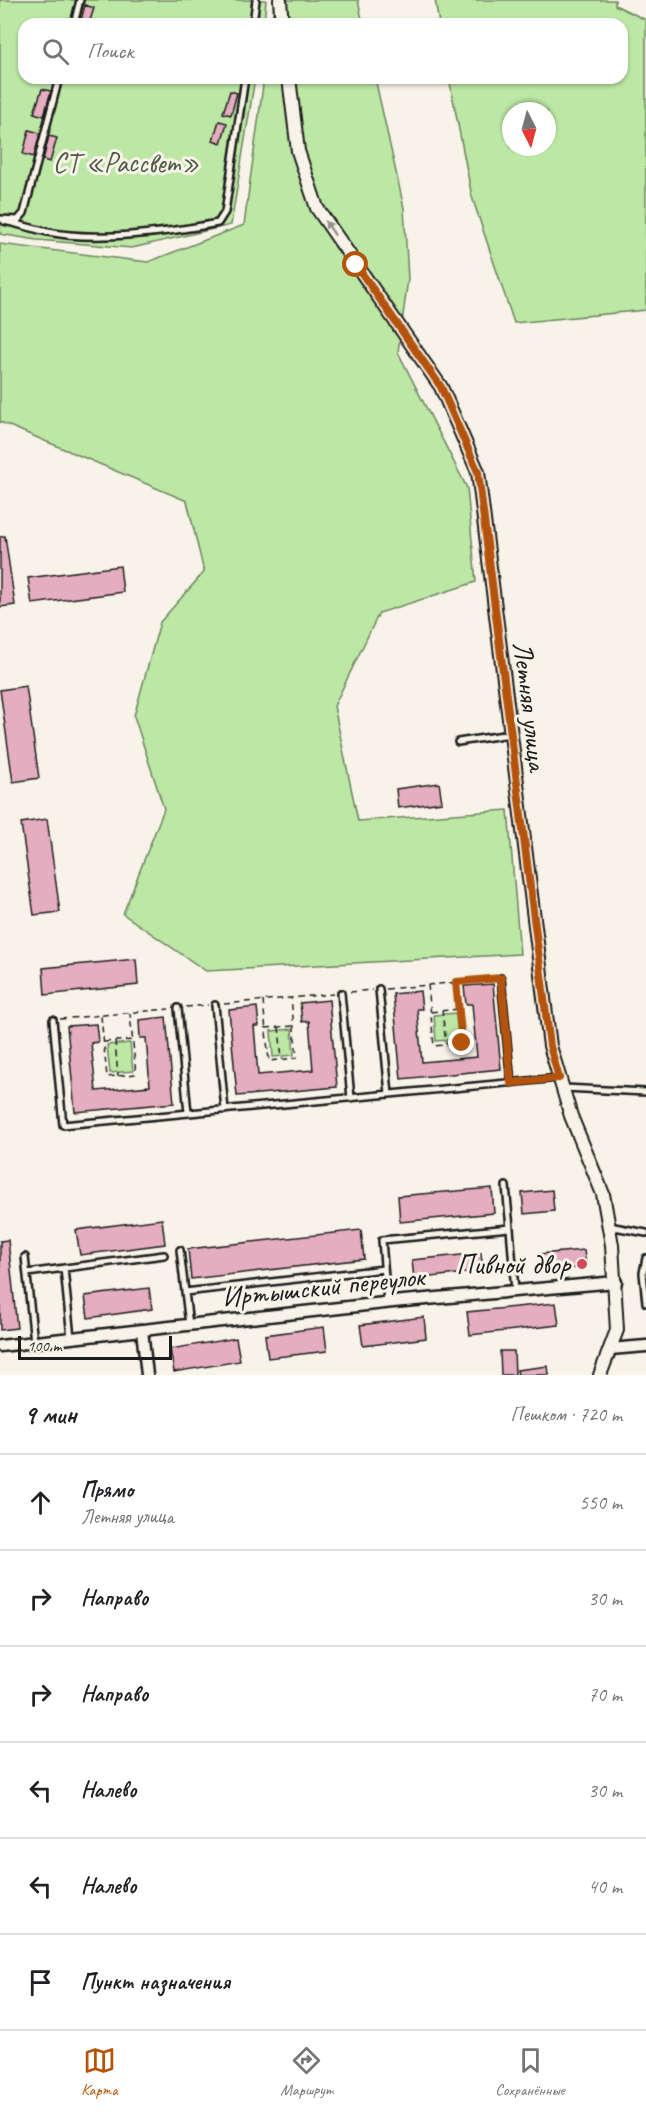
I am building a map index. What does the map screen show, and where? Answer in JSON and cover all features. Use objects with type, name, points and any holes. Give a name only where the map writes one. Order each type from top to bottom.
[{"type":"street","points":[[280,0],[282,18]]},
{"type":"street","name":"Летняя улица","points":[[290,84],[298,151],[317,208],[441,387],[478,472],[550,1046],[571,1116],[603,1194],[609,1226],[616,1282],[617,1321],[600,1375]]},
{"type":"street","name":"Иртышский переулок","points":[[0,1346],[387,1303],[616,1282]]},
{"type":"street","points":[[142,1330],[147,1375]]},
{"type":"street","points":[[610,1349],[646,1346]]},
{"type":"lane","points":[[76,18],[80,0]]},
{"type":"lane","points":[[254,18],[256,0]]},
{"type":"lane","points":[[2,220],[18,220],[24,213],[58,84]]},
{"type":"lane","points":[[2,220],[50,233],[100,235],[186,230],[218,223],[225,212],[245,84]]},
{"type":"lane","points":[[458,742],[510,734]]},
{"type":"lane","points":[[501,978],[511,1083]]},
{"type":"lane","points":[[380,989],[389,1094]]},
{"type":"lane","points":[[341,993],[351,1098]]},
{"type":"lane","points":[[215,1005],[225,1110]]},
{"type":"lane","points":[[178,1008],[188,1113]]},
{"type":"lane","points":[[53,1020],[63,1125],[511,1083],[561,1083],[646,1092]]},
{"type":"lane","points":[[506,1186],[515,1291]]},
{"type":"lane","points":[[609,1226],[646,1233]]},
{"type":"lane","points":[[387,1303],[382,1240],[510,1228]]},
{"type":"lane","points":[[180,1250],[189,1325]]},
{"type":"lane","points":[[27,1273],[164,1255]]},
{"type":"lane","points":[[26,1257],[34,1342]]},
{"type":"lane","points":[[646,1258],[643,1272],[646,1303]]},
{"type":"lane","points":[[64,1268],[71,1338]]},
{"type":"lane","points":[[185,1292],[384,1269]]},
{"type":"path","points":[[53,1020],[501,978]]},
{"type":"path","points":[[428,985],[434,1046],[446,1045],[462,1043],[456,982]]},
{"type":"path","points":[[263,1000],[269,1061],[297,1058],[291,998]]},
{"type":"path","points":[[431,1012],[459,1009]]},
{"type":"path","points":[[442,1010],[446,1045]]},
{"type":"path","points":[[101,1016],[107,1077],[118,1076],[136,1074],[130,1013]]},
{"type":"path","points":[[266,1028],[294,1026]]},
{"type":"path","points":[[279,1027],[282,1059]]},
{"type":"path","points":[[104,1042],[133,1040]]},
{"type":"path","points":[[115,1041],[118,1076]]},
{"type":"green space","name":"СТ «Рассвет»","points":[[0,0],[266,0],[264,18],[18,18],[18,84],[254,84],[231,225],[132,248],[37,240],[0,234]]},
{"type":"green space","points":[[274,0],[358,0],[362,18],[272,18]]},
{"type":"green space","points":[[435,0],[615,0],[615,5],[646,20],[646,310],[514,323],[472,197],[450,84],[628,84],[628,18],[438,18]]},
{"type":"green space","points":[[263,84],[376,84],[404,208],[408,279],[398,352],[467,488],[476,582],[379,613],[334,706],[358,821],[508,810],[520,954],[206,971],[123,914],[164,809],[134,716],[160,622],[204,572],[187,501],[0,422],[0,244],[148,262],[244,225]]},
{"type":"green space","points":[[456,1013],[459,1039],[436,1041],[434,1015]]},
{"type":"green space","points":[[292,1029],[294,1055],[273,1057],[271,1031]]},
{"type":"green space","points":[[130,1043],[133,1071],[110,1073],[107,1045]]},
{"type":"building","points":[[85,5],[94,8],[91,18],[82,18]]},
{"type":"building","points":[[42,89],[51,91],[44,116],[34,113]]},
{"type":"building","points":[[230,91],[237,93],[231,115],[223,113]]},
{"type":"building","points":[[219,121],[227,123],[221,143],[213,140]]},
{"type":"building","points":[[29,130],[40,133],[34,157],[23,154]]},
{"type":"building","points":[[49,136],[57,138],[50,162],[43,160]]},
{"type":"building","points":[[5,536],[15,605],[0,607],[0,537]]},
{"type":"building","points":[[120,566],[123,592],[32,604],[28,578]]},
{"type":"building","points":[[26,686],[39,778],[13,782],[0,690]]},
{"type":"building","points":[[439,783],[442,802],[398,808],[396,789]]},
{"type":"building","points":[[47,819],[60,912],[34,915],[21,823]]},
{"type":"building","points":[[136,959],[138,985],[45,995],[43,968]]},
{"type":"building","points":[[493,984],[501,1069],[401,1079],[393,994],[420,991],[422,1009],[417,1009],[422,1062],[477,1057],[472,1004],[466,1004],[464,986]]},
{"type":"building","points":[[329,1000],[337,1087],[237,1096],[229,1010],[257,1007],[259,1026],[254,1026],[258,1075],[313,1070],[309,1021],[302,1022],[300,1003]]},
{"type":"building","points":[[166,1017],[174,1103],[75,1112],[67,1026],[96,1024],[98,1042],[91,1043],[96,1091],[150,1086],[146,1038],[140,1038],[139,1020]]},
{"type":"building","points":[[492,1188],[494,1213],[400,1222],[398,1196]]},
{"type":"building","points":[[552,1190],[554,1211],[524,1214],[522,1193]]},
{"type":"building","points":[[162,1219],[165,1244],[80,1255],[76,1230]]},
{"type":"building","points":[[361,1230],[364,1259],[191,1279],[188,1249]]},
{"type":"building","points":[[8,1240],[17,1328],[0,1330],[0,1241]]},
{"type":"building","points":[[584,1250],[586,1267],[542,1271],[540,1254]]},
{"type":"building","points":[[481,1253],[483,1271],[414,1279],[412,1260]]},
{"type":"building","points":[[149,1288],[152,1309],[88,1318],[85,1296]]},
{"type":"building","points":[[556,1303],[559,1325],[470,1335],[467,1312]]},
{"type":"building","points":[[424,1317],[426,1338],[363,1346],[360,1325]]},
{"type":"building","points":[[324,1327],[327,1351],[268,1358],[265,1335]]},
{"type":"building","points":[[236,1338],[240,1361],[174,1372],[170,1349]]},
{"type":"building","points":[[500,1351],[514,1351],[515,1375],[501,1375]]},
{"type":"building","points":[[548,1366],[549,1375],[518,1375],[517,1370]]},
{"type":"place","name":"Пивной двор","points":[[582,1264]]},
{"type":"route","points":[[356,265],[441,387],[478,472],[550,1046],[559,1078],[511,1083],[501,978],[456,982],[462,1043]]}]
